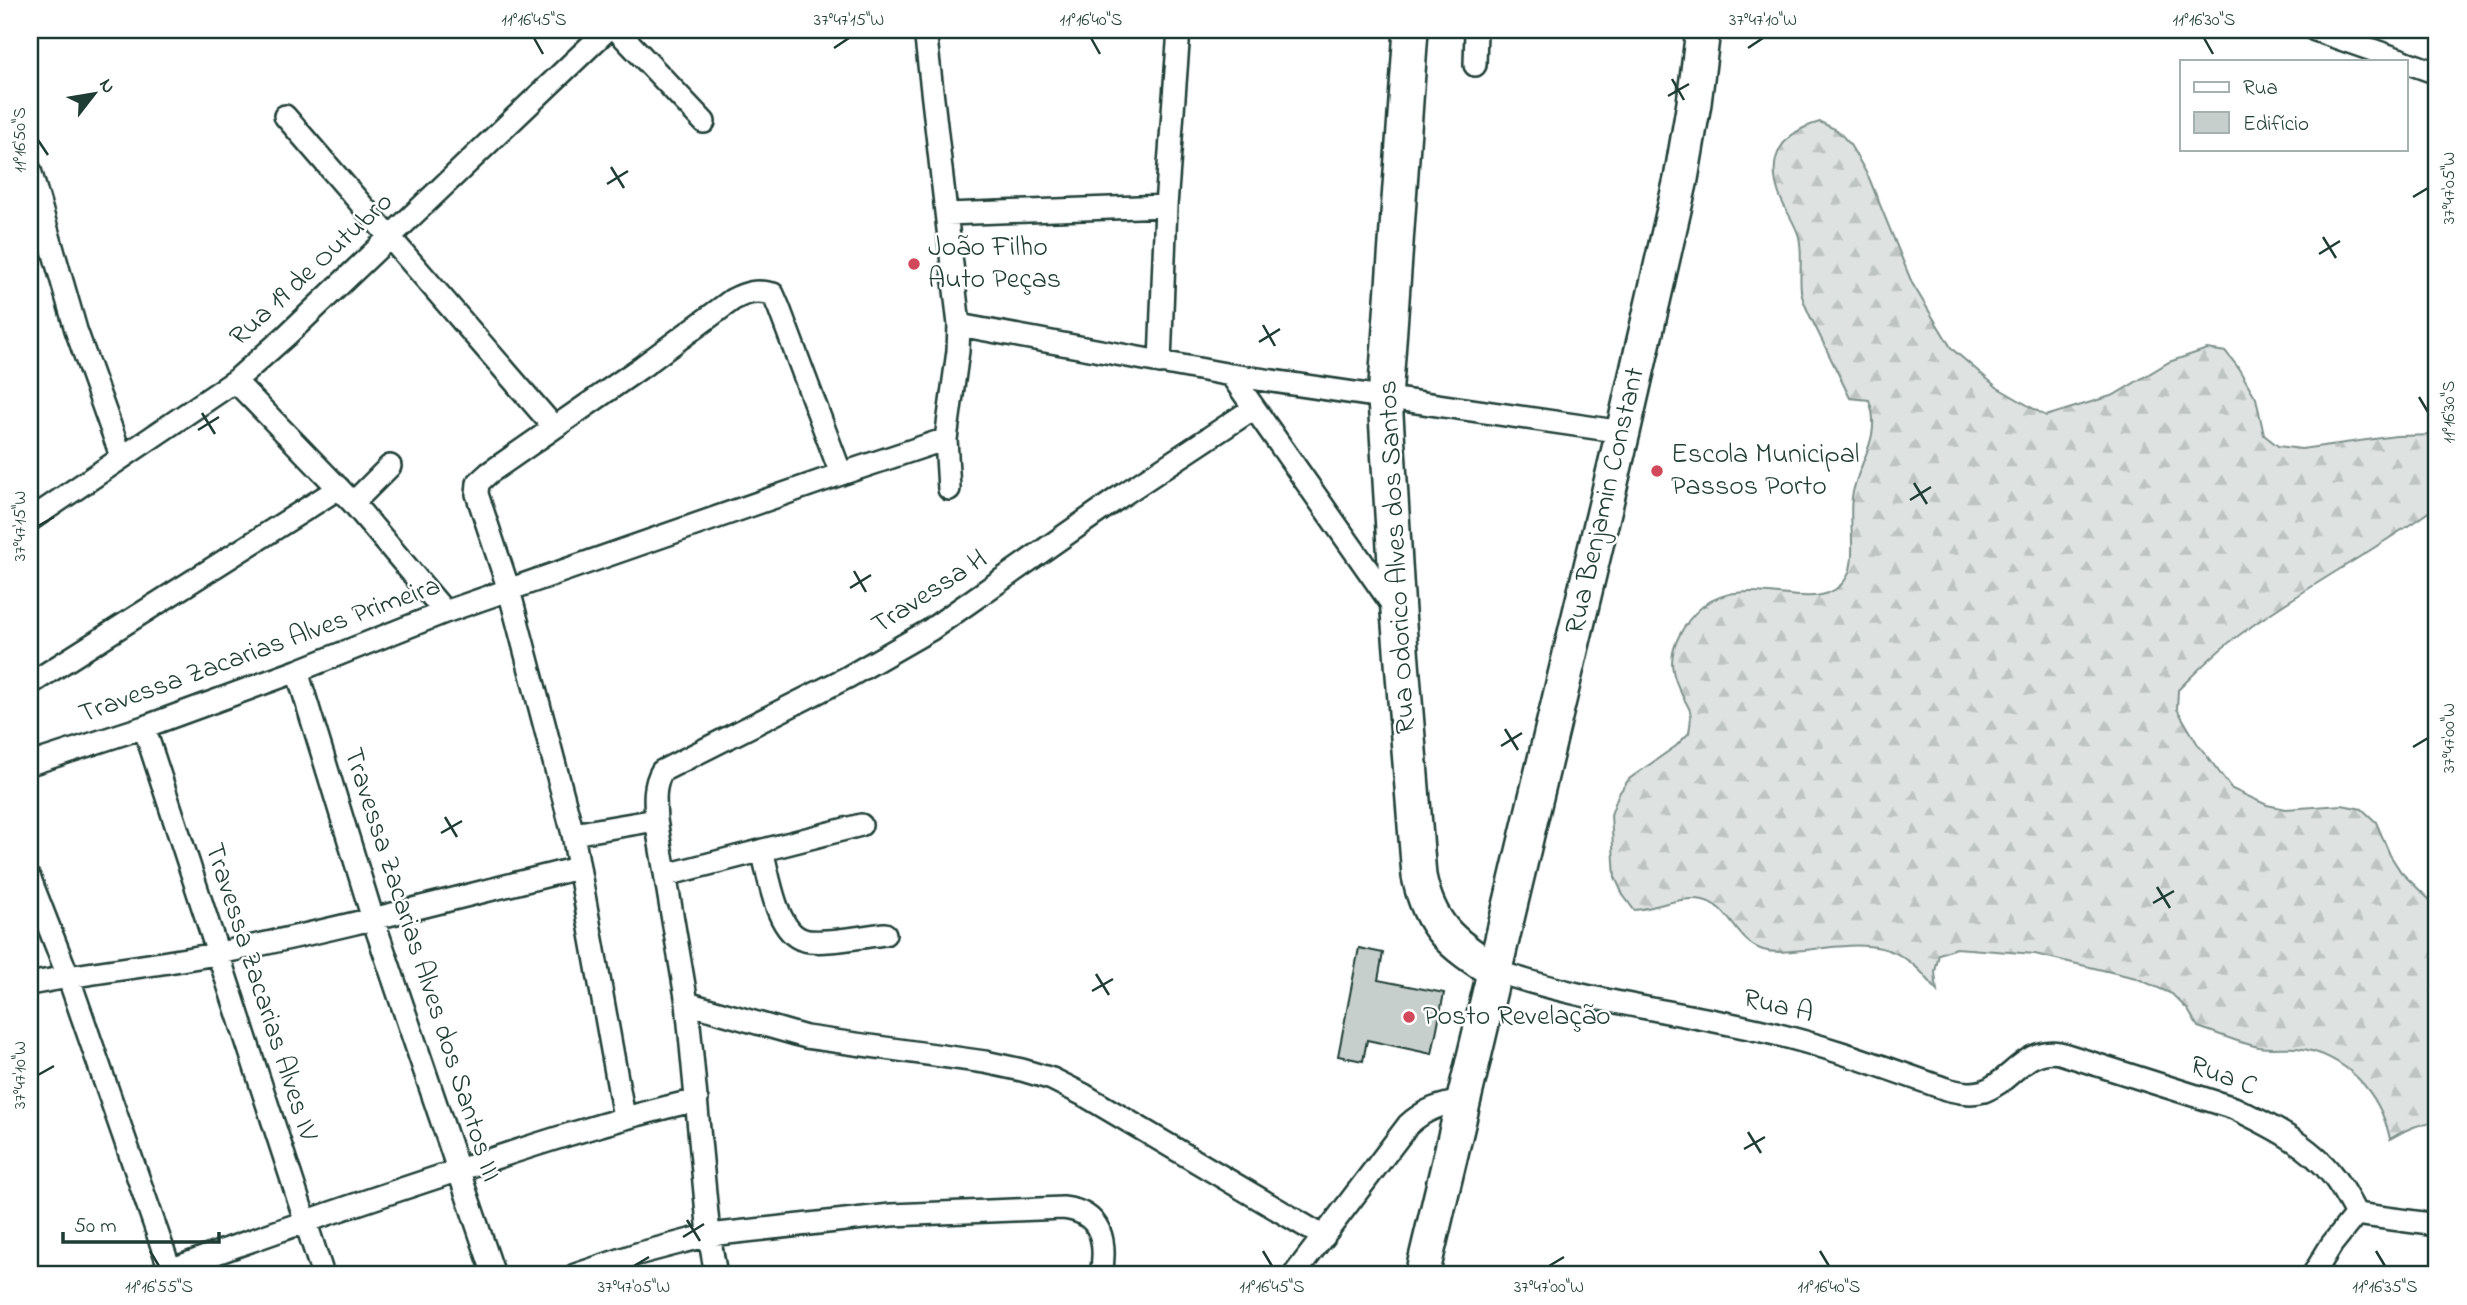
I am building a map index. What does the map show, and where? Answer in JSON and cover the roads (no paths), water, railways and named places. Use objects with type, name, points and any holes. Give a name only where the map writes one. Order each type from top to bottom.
[{"type":"main road","name":"Rua Odorico Alves dos Santos","points":[[1411,30],[1385,399],[1398,612],[1419,876],[1423,898],[1443,932],[1470,956],[1493,970]]},
{"type":"main road","name":"Rua Benjamin Constant","points":[[1422,1275],[1681,179],[1703,30]]},
{"type":"street","name":"Rua 19 de Outubro","points":[[30,520],[235,381],[607,30]]},
{"type":"street","points":[[617,30],[704,122]]},
{"type":"street","points":[[925,30],[959,325],[946,439],[948,489]]},
{"type":"street","points":[[1160,363],[1166,206],[1179,30]]},
{"type":"street","points":[[1475,65],[1476,30]]},
{"type":"street","points":[[2315,30],[2399,60]]},
{"type":"street","points":[[2408,63],[2437,73]]},
{"type":"street","points":[[285,116],[552,426]]},
{"type":"street","points":[[30,170],[76,330],[121,456]]},
{"type":"street","points":[[947,214],[1166,206]]},
{"type":"street","points":[[624,1117],[573,834],[509,590],[477,488],[482,478],[552,426],[643,366],[732,300],[759,290],[773,295],[779,308],[841,474]]},
{"type":"street","points":[[959,325],[1231,375],[1623,432]]},
{"type":"street","points":[[1231,375],[1398,612]]},
{"type":"street","points":[[235,381],[346,496],[446,612]]},
{"type":"street","name":"Travessa H","points":[[716,1275],[709,1235],[687,1003],[656,820],[657,779],[669,766],[848,677],[930,630],[1118,498],[1254,408]]},
{"type":"street","name":"Travessa Zacarias Alves Primeira","points":[[30,764],[144,727],[297,671],[446,612],[946,439]]},
{"type":"street","points":[[30,684],[346,496],[390,466]]},
{"type":"street","name":"Travessa Zacarias Alves dos Santos III","points":[[297,671],[373,919],[494,1275]]},
{"type":"street","name":"Travessa Zacarias Alves IV","points":[[144,727],[323,1275]]},
{"type":"street","points":[[573,834],[656,820]]},
{"type":"street","points":[[666,875],[861,825]]},
{"type":"street","points":[[762,850],[780,916],[795,936],[805,941],[818,941],[885,934]]},
{"type":"street","points":[[30,984],[217,954],[373,919],[578,868]]},
{"type":"street","points":[[30,879],[68,976],[167,1274],[306,1221],[458,1170],[624,1117],[697,1100]]},
{"type":"street","name":"Rua A","points":[[1493,970],[1543,986],[1797,1039],[1963,1093],[1985,1090],[2036,1055]]},
{"type":"street","points":[[687,1003],[806,1037],[985,1062],[1052,1079],[1324,1237]]},
{"type":"street","name":"Rua C","points":[[2036,1055],[2060,1053],[2234,1108],[2316,1157],[2334,1176],[2357,1213]]},
{"type":"street","points":[[1294,1275],[1420,1114],[1432,1108],[1462,1101]]},
{"type":"street","points":[[575,1275],[637,1254],[709,1235],[891,1215],[1075,1209],[1084,1213],[1098,1228],[1104,1250],[1101,1275]]},
{"type":"street","points":[[2313,1275],[2332,1244],[2357,1213],[2437,1225]]},
{"type":"place","name":"João Filho Auto Peças","points":[[914,264]]},
{"type":"place","name":"Escola Municipal Passos Porto","points":[[1657,471]]},
{"type":"place","name":"Posto Revelação","points":[[1409,1017]]}]
